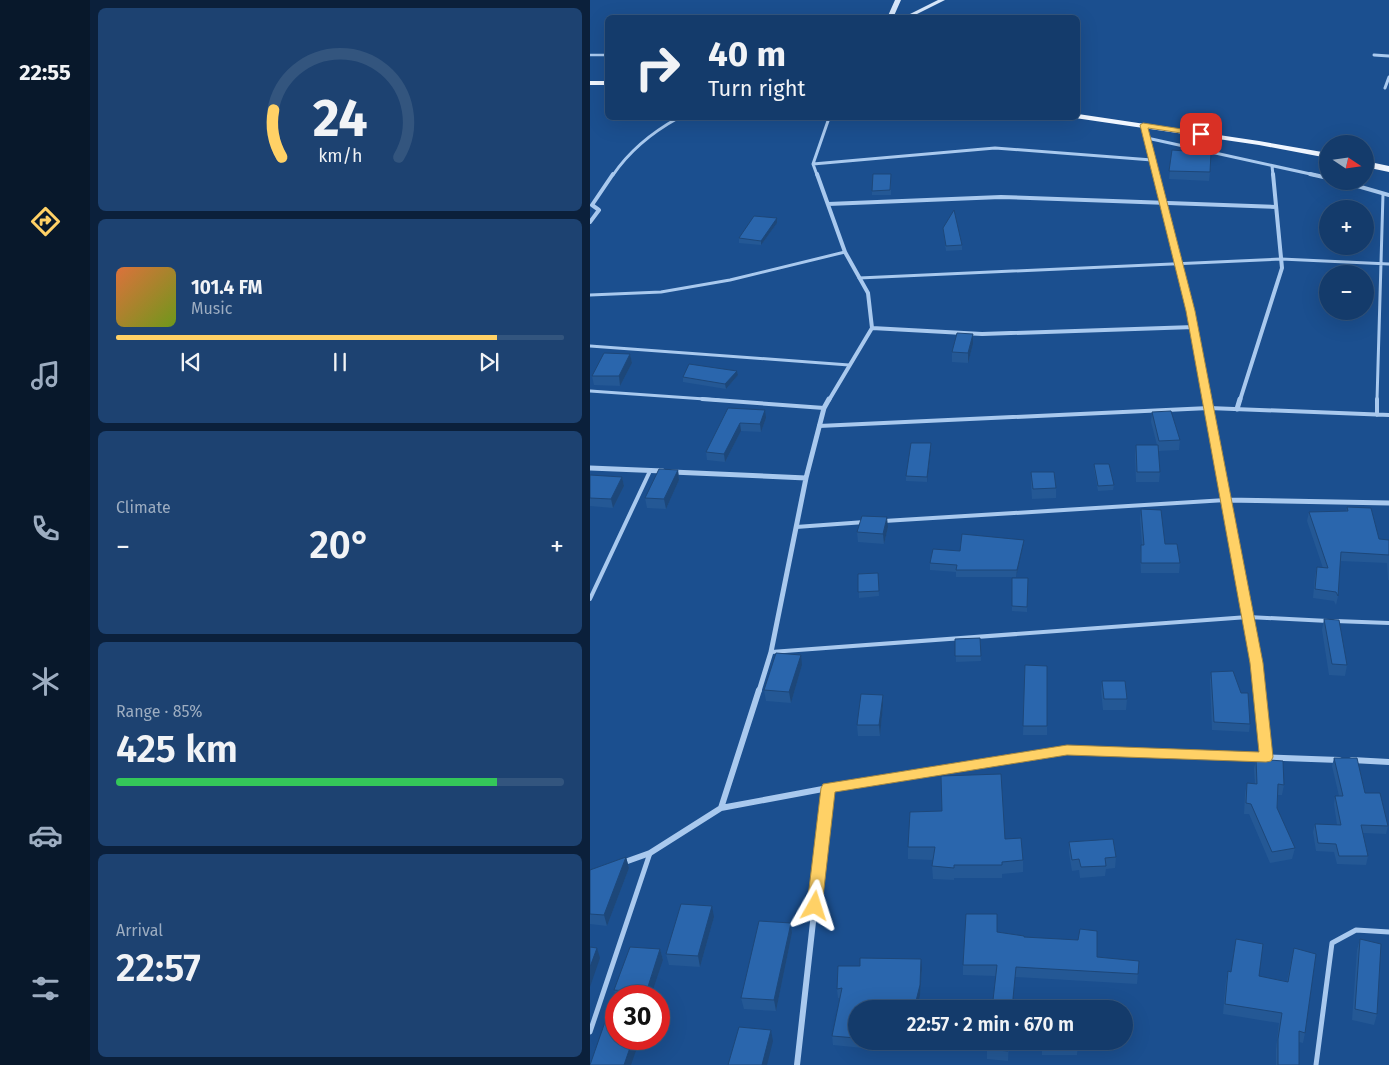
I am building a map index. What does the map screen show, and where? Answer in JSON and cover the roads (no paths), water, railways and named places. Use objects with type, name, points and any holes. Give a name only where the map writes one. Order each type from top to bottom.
[{"type":"main road","points":[[590,83],[605,83]]},
{"type":"main road","points":[[1080,116],[1259,143],[1319,154]]},
{"type":"main road","points":[[1374,166],[1389,169]]},
{"type":"street","points":[[891,15],[898,0]]},
{"type":"street","points":[[910,15],[942,0]]},
{"type":"street","points":[[1374,55],[1389,56]]},
{"type":"street","points":[[1385,88],[1389,77]]},
{"type":"street","points":[[590,222],[599,210],[592,205],[621,162],[654,131],[674,120]]},
{"type":"street","points":[[720,808],[771,652],[806,478],[824,408],[872,328],[868,293],[844,252],[813,164],[828,120]]},
{"type":"street","points":[[1143,125],[1194,328],[1256,663],[1266,757]]},
{"type":"street","points":[[1147,138],[1319,176]]},
{"type":"street","points":[[813,164],[995,148],[1152,160]]},
{"type":"street","points":[[1237,409],[1282,268],[1272,166]]},
{"type":"street","points":[[1370,190],[1389,195]]},
{"type":"street","points":[[828,204],[1001,197],[1276,207]]},
{"type":"street","points":[[872,328],[982,334],[1194,328]]},
{"type":"street","points":[[590,468],[806,478]]},
{"type":"street","points":[[1226,500],[1389,503]]},
{"type":"street","points":[[616,865],[650,853],[720,808],[828,788],[1067,750],[1389,762]]},
{"type":"street","points":[[797,1065],[828,788]]},
{"type":"lane","points":[[590,55],[605,55]]},
{"type":"lane","points":[[1377,415],[1383,194]]},
{"type":"lane","points":[[590,295],[662,292],[730,280],[844,252]]},
{"type":"lane","points":[[859,278],[1281,259],[1389,264]]},
{"type":"lane","points":[[590,346],[849,365]]},
{"type":"lane","points":[[590,391],[824,408]]},
{"type":"lane","points":[[819,426],[1209,408],[1389,415]]},
{"type":"lane","points":[[590,599],[650,471]]},
{"type":"lane","points":[[796,527],[1226,500]]},
{"type":"lane","points":[[771,652],[1248,617],[1389,623]]},
{"type":"lane","points":[[590,1032],[650,853]]},
{"type":"lane","points":[[1316,1065],[1332,943],[1356,930],[1389,932]]}]
